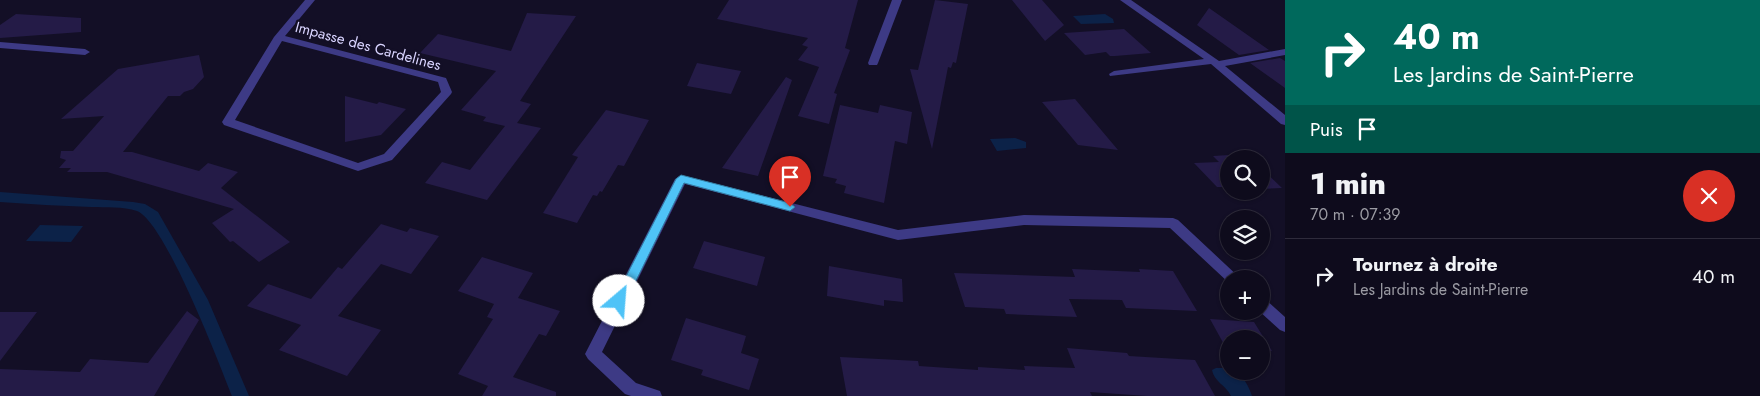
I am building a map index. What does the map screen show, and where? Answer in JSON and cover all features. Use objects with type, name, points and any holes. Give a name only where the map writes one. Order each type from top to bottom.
[{"type":"street","name":"Impasse des Cardelines","points":[[279,37],[442,80],[447,92],[388,157],[358,166],[228,122],[279,37],[310,0]]},
{"type":"street","points":[[873,63],[897,0]]},
{"type":"street","points":[[1126,0],[1215,63],[1285,121]]},
{"type":"street","points":[[0,45],[85,52]]},
{"type":"street","points":[[1114,74],[1215,63],[1285,52]]},
{"type":"street","points":[[654,396],[631,389],[593,354],[681,179],[898,235],[1024,220],[1173,222],[1224,270]]},
{"type":"street","points":[[1270,312],[1285,326]]},
{"type":"water","points":[[1105,14],[1113,19],[1114,23],[1081,24],[1073,16]]},
{"type":"water","points":[[1015,138],[1026,142],[1026,148],[997,151],[990,139]]},
{"type":"water","points":[[0,192],[133,202],[145,204],[158,212],[208,300],[249,396],[232,396],[204,326],[176,266],[149,221],[137,211],[120,208],[0,202]]},
{"type":"water","points":[[40,225],[83,226],[71,242],[26,241]]},
{"type":"water","points":[[1220,368],[1220,380],[1244,380],[1252,396],[1231,396],[1218,381],[1212,370]]},
{"type":"building","points":[[729,0],[858,0],[845,48],[850,50],[834,93],[837,94],[829,124],[798,116],[819,67],[798,60],[808,47],[802,45],[808,38],[717,19]]},
{"type":"building","points":[[935,0],[968,4],[956,63],[953,62],[951,68],[948,67],[932,149],[910,69],[918,70]]},
{"type":"building","points":[[1012,0],[1042,0],[1064,25],[1045,41]]},
{"type":"building","points":[[1209,8],[1269,50],[1239,55],[1197,25]]},
{"type":"building","points":[[527,13],[576,16],[520,101],[531,104],[517,123],[541,128],[487,200],[425,183],[442,162],[470,170],[505,126],[483,121],[486,117],[461,110],[496,71],[420,53],[438,34],[511,51]]},
{"type":"building","points":[[16,14],[81,18],[81,32],[0,38],[0,25]]},
{"type":"building","points":[[1124,29],[1151,53],[1110,56],[1106,52],[1085,55],[1064,33]]},
{"type":"building","points":[[199,55],[204,77],[193,89],[184,92],[180,96],[168,96],[123,152],[132,152],[199,171],[208,163],[238,172],[221,188],[290,242],[259,262],[233,241],[230,242],[212,223],[234,209],[107,172],[67,172],[71,168],[59,168],[66,160],[60,158],[61,151],[73,151],[104,116],[61,119],[118,69]]},
{"type":"building","points":[[1280,58],[1285,61],[1285,88],[1250,63]]},
{"type":"building","points":[[697,63],[741,71],[731,94],[687,86]]},
{"type":"building","points":[[786,77],[792,80],[758,176],[722,168]]},
{"type":"building","points":[[345,96],[406,109],[381,135],[345,142]]},
{"type":"building","points":[[1075,99],[1118,150],[1078,145],[1042,102]]},
{"type":"building","points":[[840,105],[878,113],[880,105],[912,112],[907,144],[895,141],[884,203],[844,193],[846,186],[835,183],[837,179],[823,176]]},
{"type":"building","points":[[606,110],[649,120],[624,166],[618,165],[602,192],[600,191],[597,196],[593,195],[577,223],[543,213],[578,157],[572,155]]},
{"type":"building","points":[[1213,156],[1220,156],[1220,187],[1217,187],[1194,163],[1219,162]]},
{"type":"building","points":[[1270,177],[1282,188],[1270,189]]},
{"type":"building","points":[[381,224],[407,232],[410,228],[439,236],[411,274],[381,264],[338,316],[381,330],[347,376],[279,350],[301,325],[247,306],[268,284],[311,299],[338,267],[342,269]]},
{"type":"building","points":[[704,241],[765,257],[757,286],[693,268]]},
{"type":"building","points":[[482,257],[533,273],[518,298],[560,311],[546,336],[539,334],[513,377],[556,392],[556,396],[482,396],[488,386],[458,374],[493,319],[487,317],[494,304],[458,291]]},
{"type":"building","points":[[829,266],[902,279],[903,302],[884,300],[884,306],[827,296]]},
{"type":"building","points":[[1072,269],[1140,272],[1139,269],[1173,271],[1197,311],[1126,308],[1122,300],[1069,299],[1077,317],[1006,314],[1004,309],[965,307],[954,273],[1075,277]]},
{"type":"building","points":[[187,311],[199,320],[154,396],[0,396],[0,369],[80,372],[90,359],[148,363]]},
{"type":"building","points":[[0,312],[37,312],[0,361]]},
{"type":"building","points":[[686,318],[746,336],[741,353],[759,359],[749,390],[701,375],[703,370],[671,360]]},
{"type":"building","points":[[1210,319],[1254,322],[1259,330],[1220,330],[1220,337]]},
{"type":"building","points":[[1067,348],[1127,353],[1129,356],[1195,360],[1215,396],[1147,396],[1090,392],[1092,396],[847,396],[840,357],[918,361],[919,366],[978,370],[978,367],[1025,370],[1024,366],[1075,368]]},
{"type":"route","points":[[619,301],[681,179],[790,207]]}]
